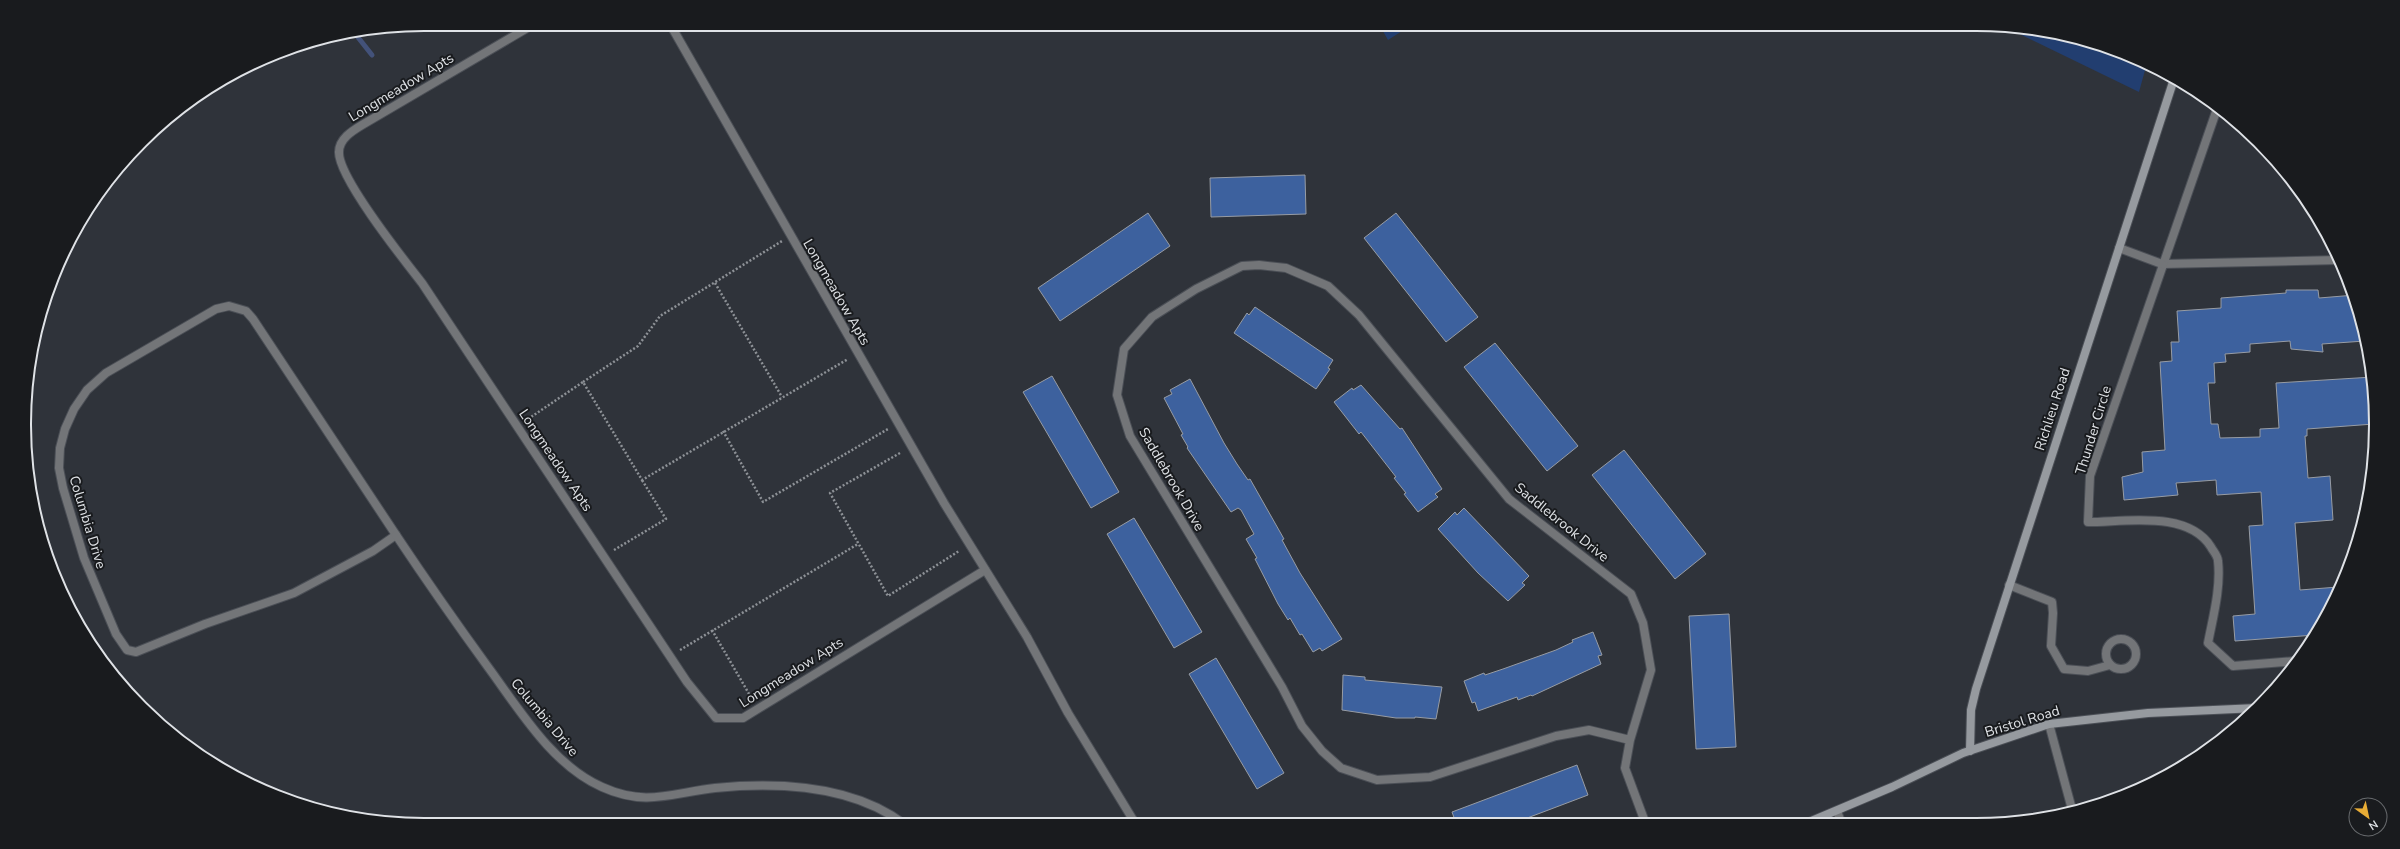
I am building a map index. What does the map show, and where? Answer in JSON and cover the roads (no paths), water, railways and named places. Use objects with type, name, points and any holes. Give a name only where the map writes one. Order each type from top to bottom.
[{"type":"main road","name":"Richlieu Road","points":[[1970,751],[1973,703],[2172,84]]},
{"type":"main road","name":"Bristol Road","points":[[1819,818],[1970,751],[2049,724],[2148,713],[2248,708]]},
{"type":"street","name":"Longmeadow Apts","points":[[522,31],[362,125],[348,135],[341,143],[339,152],[350,180],[377,224],[422,283],[669,656],[687,682],[716,718],[743,718],[985,570]]},
{"type":"street","name":"Longmeadow Apts","points":[[674,31],[911,446],[1131,818]]},
{"type":"street","name":"Thunder Circle","points":[[2216,113],[2162,264],[2090,476],[2088,522],[2159,521],[2181,525],[2204,536],[2218,559],[2217,592],[2208,643],[2233,666],[2290,661]]},
{"type":"street","points":[[2119,248],[2162,264],[2333,260]]},
{"type":"street","name":"Saddlebrook Drive","points":[[1630,740],[1589,730],[1556,736],[1430,777],[1377,780],[1341,768],[1322,751],[1302,726],[1282,687],[1130,436],[1117,395],[1124,349],[1152,317],[1196,289],[1242,266],[1259,265],[1286,268],[1328,286],[1359,315],[1509,498],[1631,594],[1643,623],[1651,670],[1630,740],[1625,768],[1644,818]]},
{"type":"street","name":"Columbia Drive","points":[[396,535],[373,551],[294,594],[205,624],[147,649],[136,652],[127,650],[116,634],[100,600],[84,558],[63,488],[59,468],[60,448],[65,429],[74,408],[87,390],[106,373],[216,308],[229,306],[246,311],[443,605],[520,710],[561,758],[579,774],[619,794],[658,798],[714,788],[781,786],[814,789],[876,807],[894,818]]},
{"type":"street","points":[[2010,585],[2052,602],[2054,613],[2051,646],[2064,669],[2088,671],[2110,664]]},
{"type":"street","points":[[2049,724],[2070,806]]},
{"type":"street","points":[[1837,811],[1840,818]]},
{"type":"waterway","points":[[358,37],[372,55]]}]
